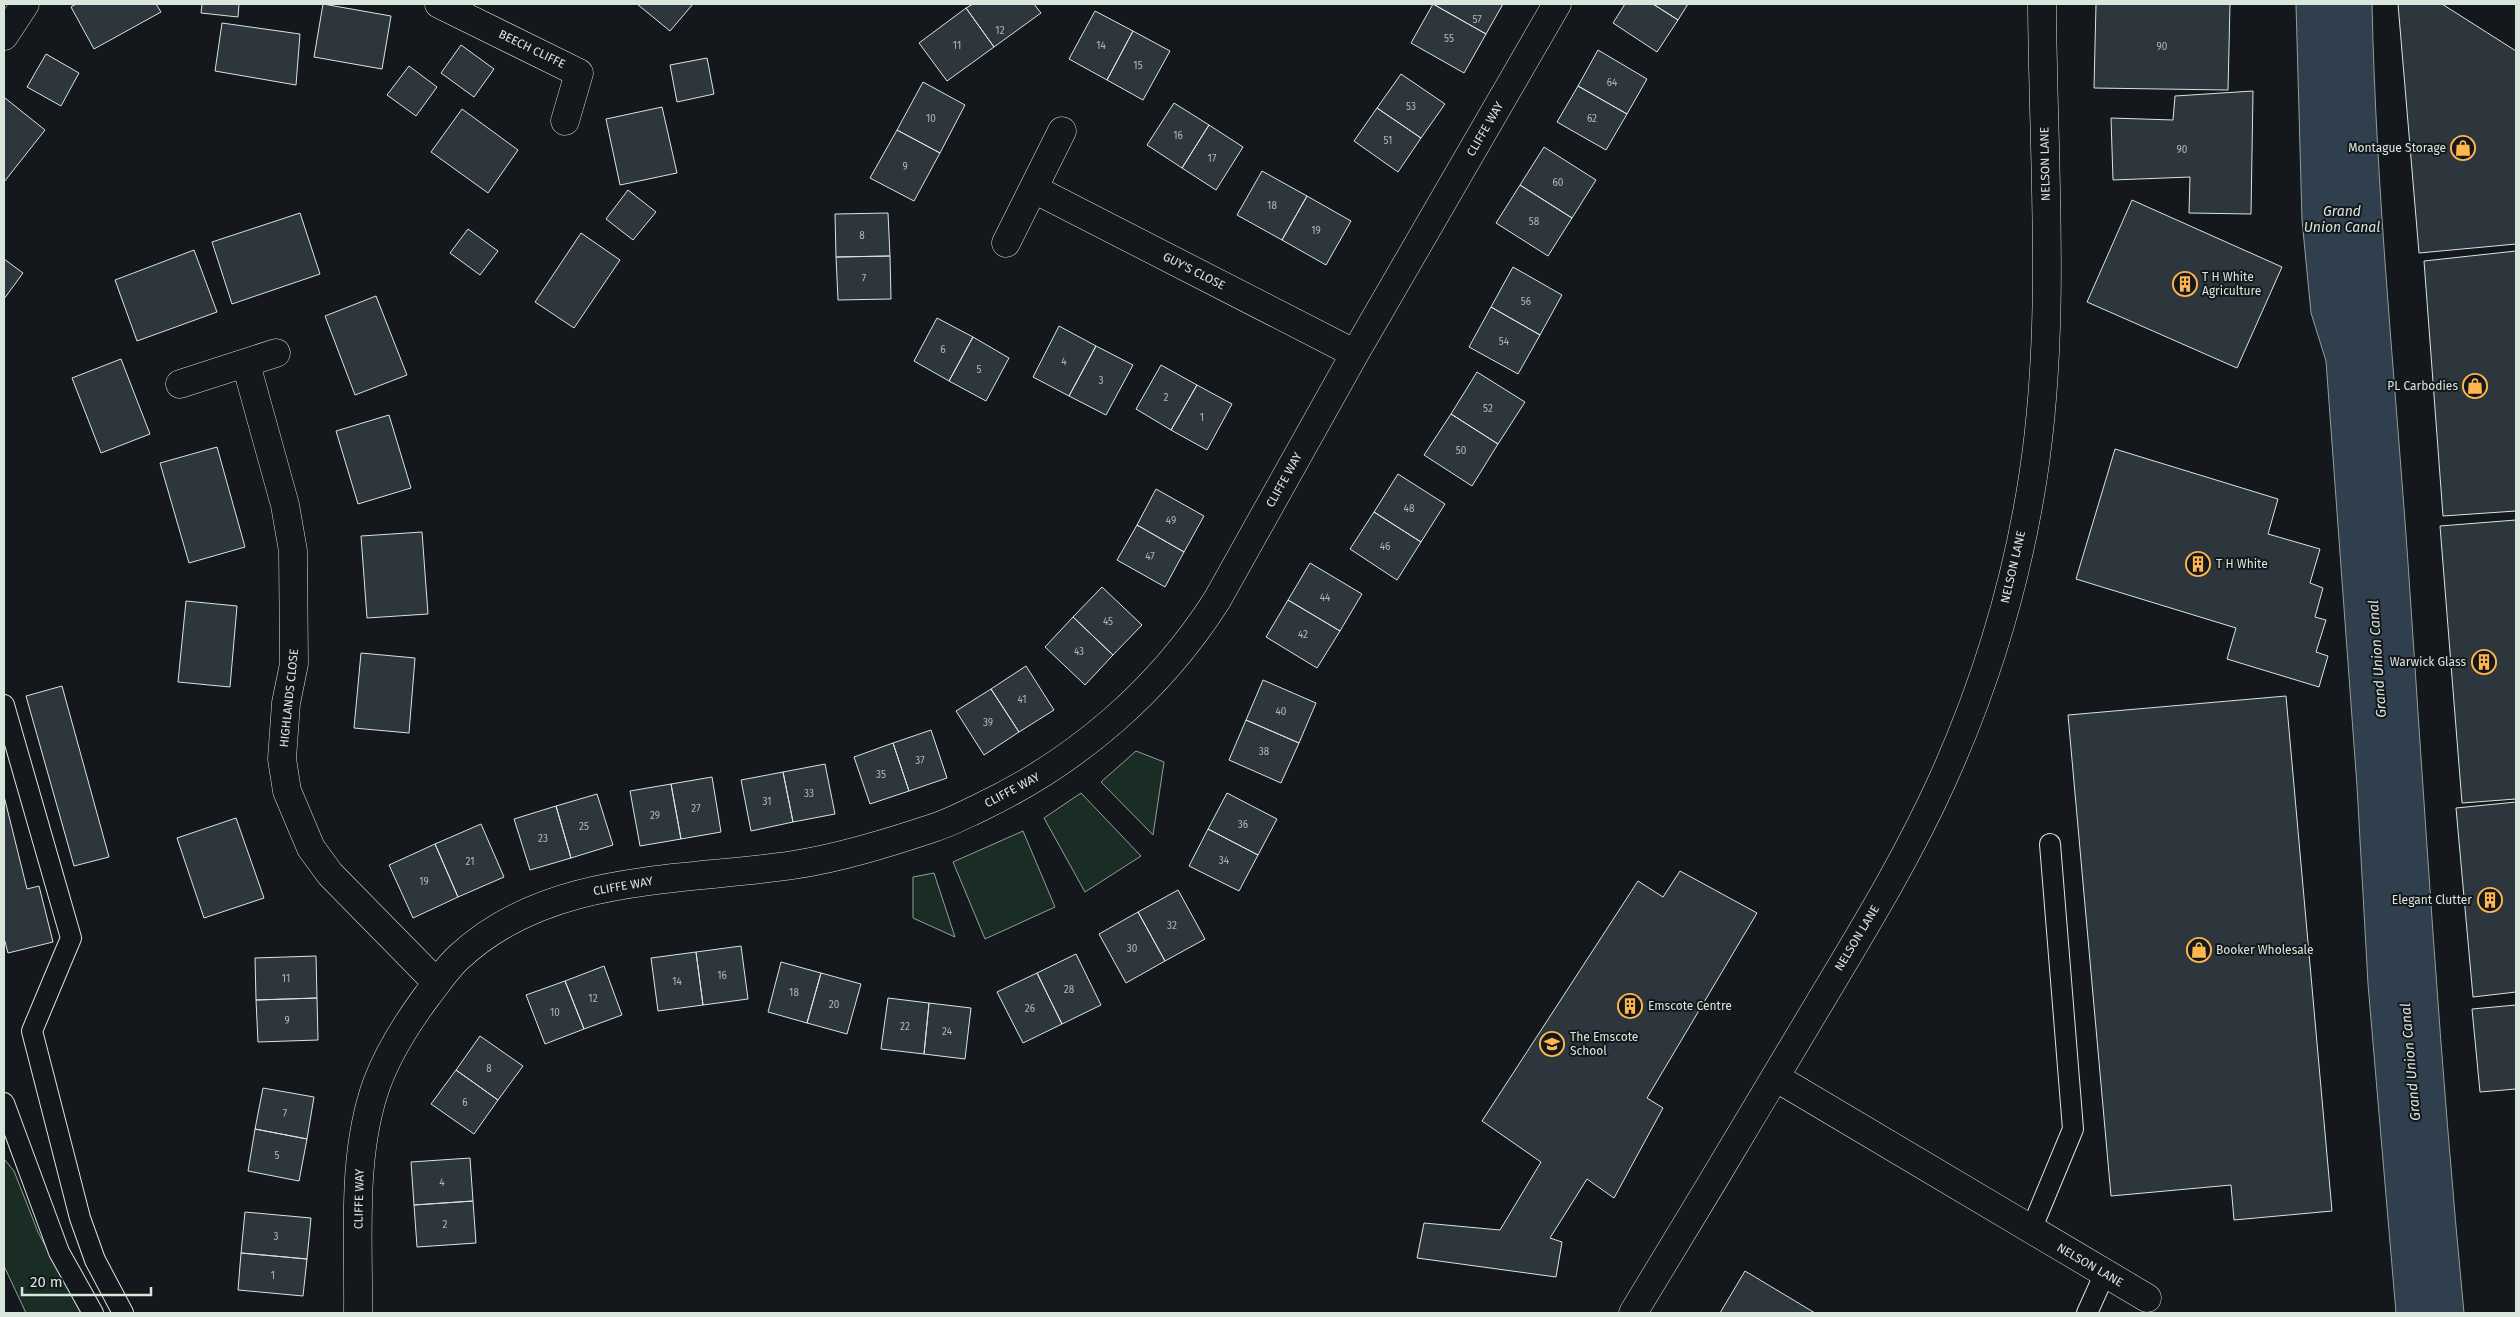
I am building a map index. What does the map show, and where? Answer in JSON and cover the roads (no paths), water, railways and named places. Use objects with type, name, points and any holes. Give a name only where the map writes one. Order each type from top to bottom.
[{"type":"street","points":[[4,36],[25,4]]},
{"type":"street","name":"BEECH CLIFFE","points":[[439,4],[579,73],[565,121]]},
{"type":"street","name":"CLIFFE WAY","points":[[358,1313],[360,1160],[367,1118],[377,1082],[408,1022],[437,983],[460,957],[517,918],[548,904],[626,883],[795,864],[877,845],[936,827],[1013,792],[1082,748],[1169,667],[1195,634],[1217,600],[1354,355],[1557,4]]},
{"type":"street","name":"NELSON LANE","points":[[1633,1313],[1776,1077],[1892,880],[1942,781],[1984,678],[2006,595],[2032,479],[2040,420],[2047,278],[2042,4]]},
{"type":"street","points":[[1006,243],[1062,131]]},
{"type":"street","name":"GUY'S CLOSE","points":[[1034,189],[1342,347],[1354,355]]},
{"type":"street","points":[[180,384],[276,353]]},
{"type":"street","name":"HIGHLANDS CLOSE","points":[[246,364],[279,480],[293,552],[294,664],[286,703],[282,759],[287,790],[311,848],[330,874],[437,983]]},
{"type":"street","name":"NELSON LANE","points":[[1776,1077],[2147,1298]]},
{"type":"lane","points":[[4,705],[71,938],[32,1030],[80,1218],[95,1260],[123,1313]]},
{"type":"lane","points":[[2031,1230],[2073,1129],[2050,844]]},
{"type":"lane","points":[[4,1103],[59,1252],[93,1313]]},
{"type":"lane","points":[[2087,1313],[2105,1273]]},
{"type":"water","name":"Grand Union Canal","points":[[2296,4],[2372,4],[2377,144],[2440,1032],[2464,1313],[2396,1313],[2368,984],[2357,786],[2326,361],[2311,313],[2302,220]]},
{"type":"place","name":"Montague Storage","points":[[2463,148]]},
{"type":"place","name":"T H White Agriculture","points":[[2185,284]]},
{"type":"place","name":"PL Carbodies","points":[[2475,386]]},
{"type":"place","name":"T H White","points":[[2198,564]]},
{"type":"place","name":"Warwick Glass","points":[[2484,662]]},
{"type":"place","name":"Elegant Clutter","points":[[2490,900]]},
{"type":"place","name":"Booker Wholesale","points":[[2199,950]]},
{"type":"place","name":"Emscote Centre","points":[[1630,1006]]},
{"type":"place","name":"The Emscote School","points":[[1552,1044]]}]
